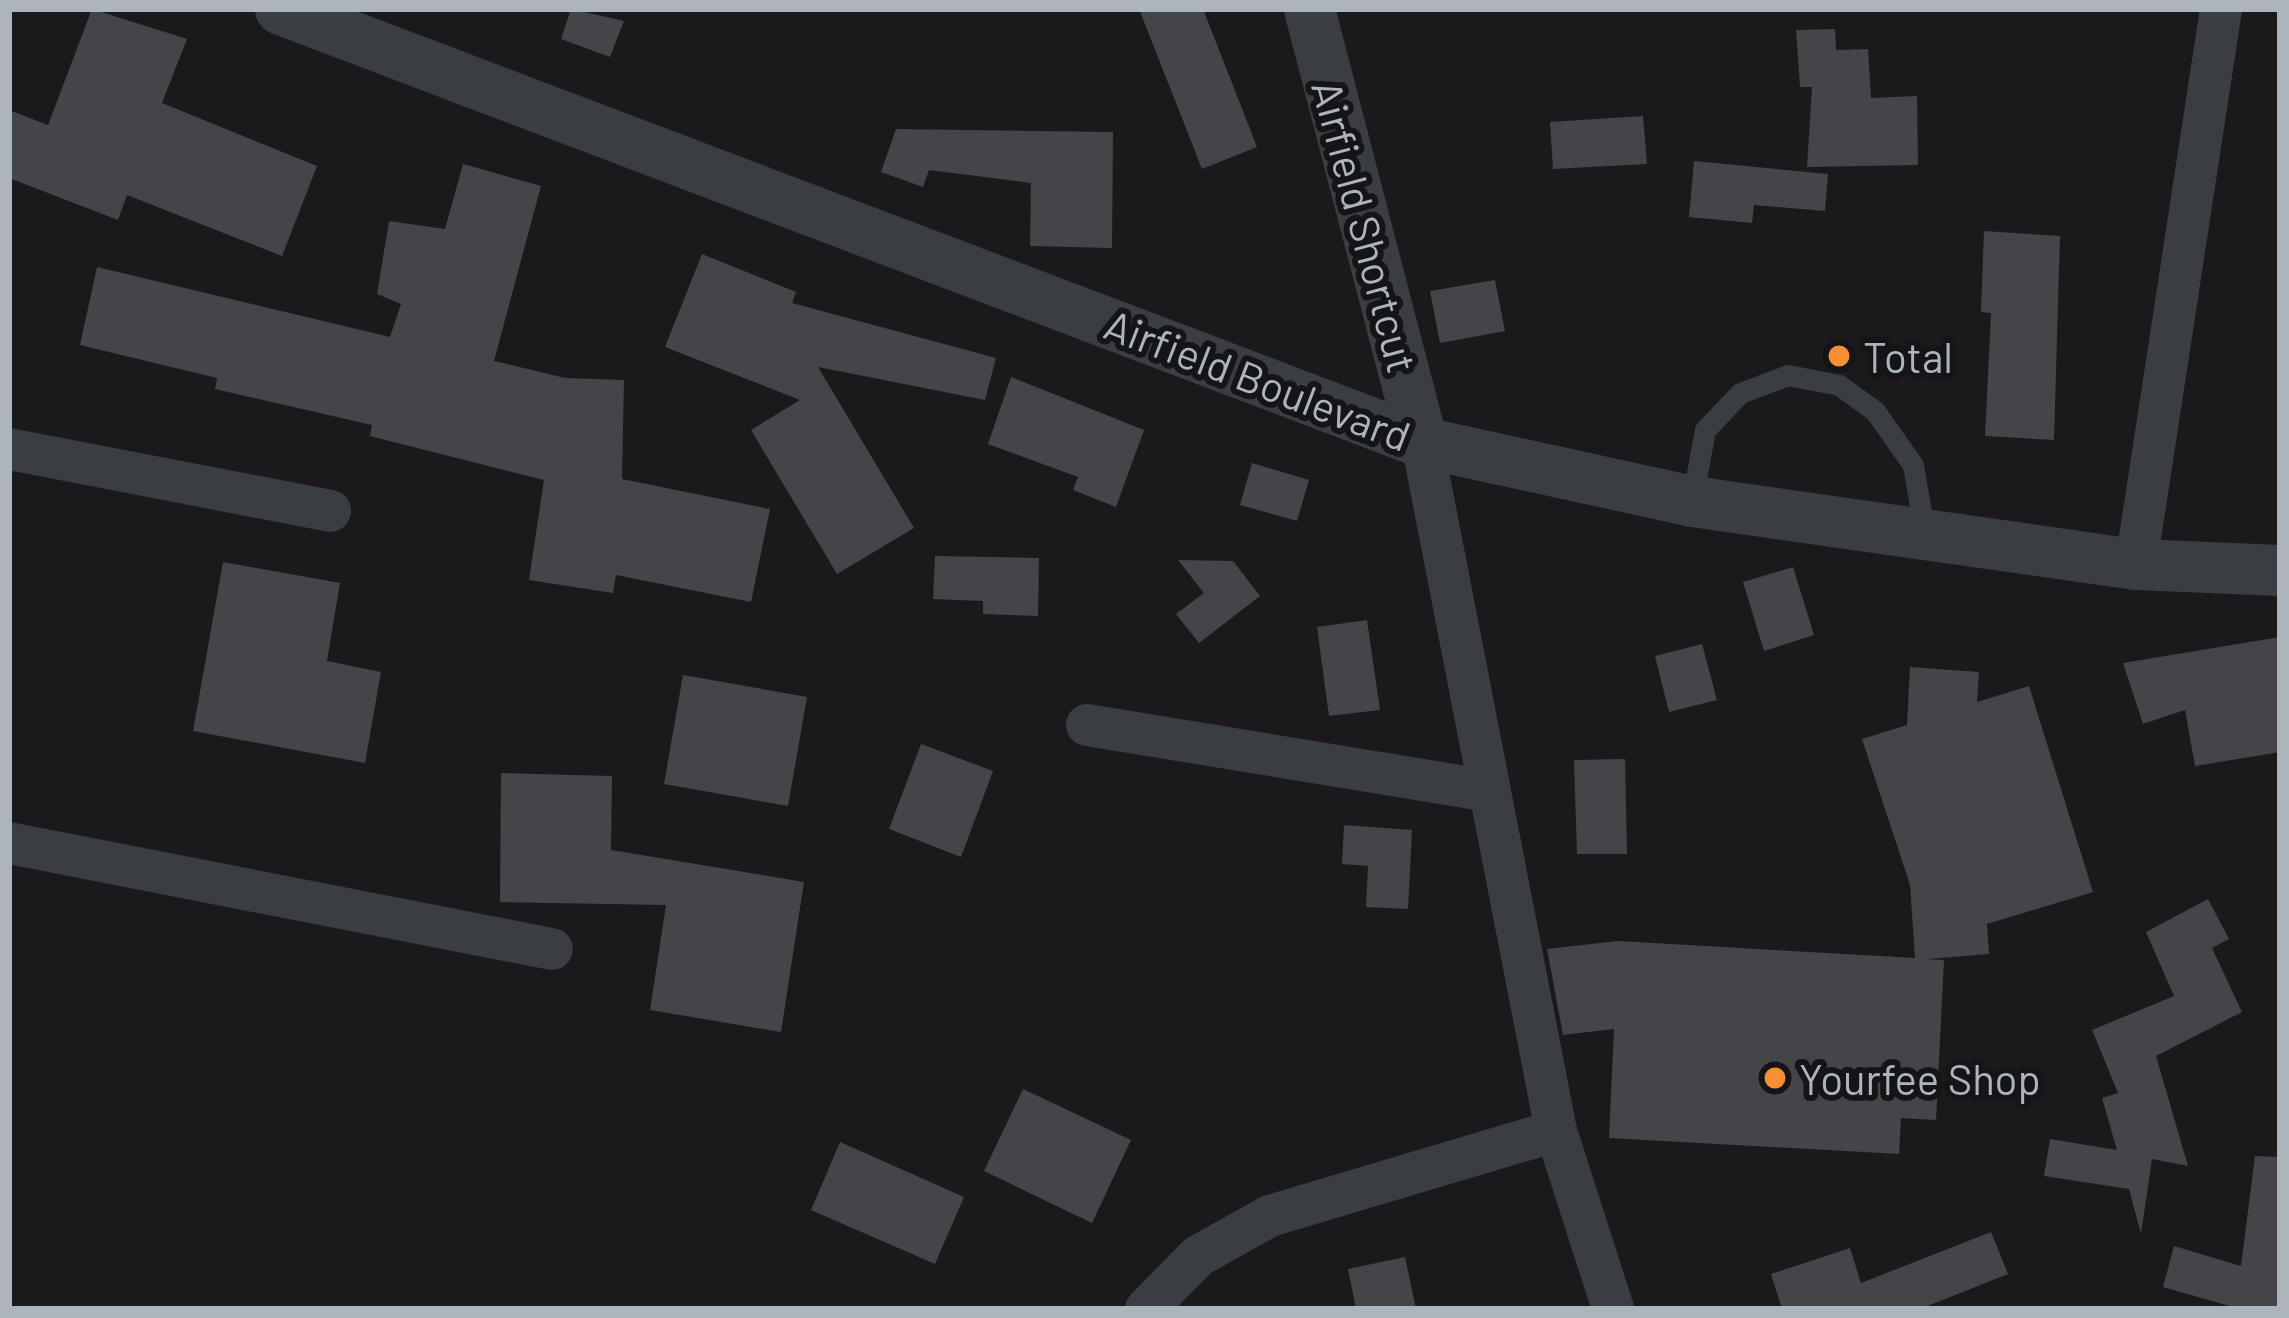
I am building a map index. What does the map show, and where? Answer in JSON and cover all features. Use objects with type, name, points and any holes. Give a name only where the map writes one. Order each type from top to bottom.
[{"type":"street","name":"Airfield Boulevard","points":[[280,9],[1422,442],[1692,501],[1925,536],[2136,564],[2280,570]]},
{"type":"street","name":"Airfield Shortcut","points":[[1309,9],[1422,442]]},
{"type":"street","points":[[2136,564],[2221,9]]},
{"type":"street","points":[[1422,442],[1556,1132],[1613,1309]]},
{"type":"street","points":[[9,449],[330,511]]},
{"type":"street","points":[[1087,725],[1490,790]]},
{"type":"street","points":[[9,843],[552,949]]},
{"type":"street","points":[[1146,1309],[1198,1256],[1270,1216],[1556,1132]]},
{"type":"lane","points":[[1692,501],[1705,430],[1740,393],[1788,375],[1839,385],[1875,411],[1913,465],[1925,536]]},
{"type":"building","points":[[92,9],[187,39],[162,103],[317,166],[282,256],[127,195],[118,220],[9,178],[9,110],[48,125]]},
{"type":"building","points":[[571,9],[624,21],[610,57],[561,39]]},
{"type":"building","points":[[1139,9],[1203,9],[1257,147],[1202,169]]},
{"type":"building","points":[[1835,29],[1836,50],[1868,49],[1871,98],[1917,96],[1918,165],[1807,167],[1812,87],[1800,87],[1796,30]]},
{"type":"building","points":[[1643,116],[1647,164],[1553,169],[1550,122]]},
{"type":"building","points":[[896,129],[1113,132],[1112,248],[1030,246],[1031,183],[929,170],[923,187],[881,172]]},
{"type":"building","points":[[1694,161],[1828,174],[1825,211],[1754,205],[1752,223],[1689,217]]},
{"type":"building","points":[[463,164],[541,186],[494,361],[565,378],[624,380],[622,479],[770,509],[751,602],[616,575],[613,593],[529,580],[544,480],[370,436],[372,425],[215,389],[217,378],[80,345],[97,267],[390,337],[401,304],[377,294],[389,221],[445,229]]},
{"type":"building","points":[[1984,231],[2060,236],[2054,440],[1985,436],[1991,313],[1981,312]]},
{"type":"building","points":[[702,254],[796,292],[792,303],[996,358],[985,400],[818,367],[914,528],[837,574],[751,430],[800,400],[665,347]]},
{"type":"building","points":[[1495,280],[1505,331],[1440,343],[1430,291]]},
{"type":"building","points":[[1011,377],[1144,430],[1116,507],[1073,490],[1078,477],[988,444]]},
{"type":"building","points":[[1252,463],[1309,480],[1297,521],[1240,505]]},
{"type":"building","points":[[935,556],[1039,558],[1038,616],[983,614],[983,601],[933,599]]},
{"type":"building","points":[[1178,560],[1233,561],[1260,596],[1199,643],[1176,614],[1204,593]]},
{"type":"building","points":[[223,562],[340,583],[327,661],[381,672],[365,763],[193,731]]},
{"type":"building","points":[[1793,567],[1814,635],[1764,651],[1743,582]]},
{"type":"building","points":[[1367,620],[1380,710],[1329,716],[1317,627]]},
{"type":"building","points":[[2280,637],[2280,752],[2195,766],[2185,710],[2143,724],[2123,663]]},
{"type":"building","points":[[1702,644],[1717,700],[1669,712],[1655,656]]},
{"type":"building","name":"Yourfee Shop","points":[[1910,667],[1979,672],[1977,702],[2029,686],[2093,892],[1987,924],[1989,954],[1927,959],[1944,960],[1936,1120],[1901,1118],[1899,1154],[1609,1138],[1614,1029],[1563,1035],[1547,949],[1618,941],[1915,958],[1910,885],[1862,739],[1907,725]]},
{"type":"building","points":[[683,675],[807,697],[788,806],[664,784]]},
{"type":"building","points":[[921,744],[993,771],[961,857],[889,829]]},
{"type":"building","points":[[1625,759],[1627,854],[1577,854],[1574,760]]},
{"type":"building","points":[[501,773],[612,776],[611,850],[804,882],[781,1032],[650,1010],[666,905],[500,902]]},
{"type":"building","points":[[1344,825],[1412,830],[1408,909],[1366,907],[1368,866],[1342,864]]},
{"type":"building","points":[[2208,899],[2229,939],[2212,948],[2242,1012],[2156,1056],[2188,1166],[2152,1159],[2141,1234],[2129,1189],[2044,1176],[2050,1139],[2117,1150],[2102,1098],[2118,1093],[2092,1030],[2174,996],[2146,932]]},
{"type":"building","points":[[1023,1089],[1131,1140],[1092,1223],[984,1171]]},
{"type":"building","points":[[840,1142],[964,1197],[935,1264],[811,1210]]},
{"type":"building","points":[[2255,1156],[2280,1157],[2280,1309],[2240,1309],[2163,1287],[2174,1246],[2241,1266]]},
{"type":"building","points":[[1991,1232],[2008,1274],[1920,1309],[1782,1309],[1771,1274],[1850,1248],[1861,1283]]},
{"type":"building","points":[[1405,1257],[1416,1309],[1356,1309],[1348,1269]]},
{"type":"place","name":"Total","points":[[1839,356]]},
{"type":"place","name":"Yourfee Shop","points":[[1775,1078]]}]
